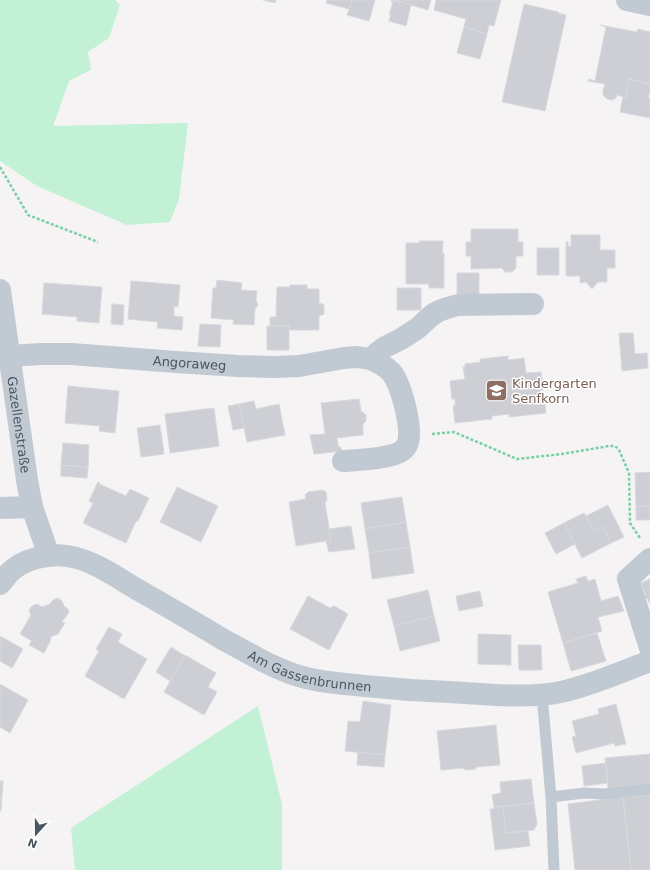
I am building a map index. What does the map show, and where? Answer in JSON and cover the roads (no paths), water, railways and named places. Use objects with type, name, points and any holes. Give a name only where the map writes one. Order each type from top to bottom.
[{"type":"street","points":[[627,0],[650,5]]},
{"type":"street","name":"Gazellenstraße","points":[[0,290],[32,507],[49,556]]},
{"type":"street","points":[[370,359],[377,352],[418,328],[432,315],[447,308],[464,305],[533,304]]},
{"type":"street","name":"Angoraweg","points":[[9,356],[71,354],[184,363],[275,367],[299,366],[357,357],[370,359],[379,362],[391,373],[399,385],[408,423],[408,442],[403,450],[385,457],[343,461]]},
{"type":"street","points":[[0,508],[32,507]]},
{"type":"street","points":[[646,550],[628,579],[650,648]]},
{"type":"street","name":"Am Gassenbrunnen","points":[[0,584],[9,573],[19,565],[32,559],[49,556],[67,556],[88,562],[109,572],[171,609],[265,662],[284,671],[306,678],[349,685],[420,691],[542,695],[560,692],[601,680],[650,661]]},
{"type":"lane","points":[[542,695],[551,797],[554,870]]},
{"type":"lane","points":[[551,797],[584,793],[604,794],[650,789]]},
{"type":"place","name":"Kindergarten Senfkorn","points":[[496,390]]}]
